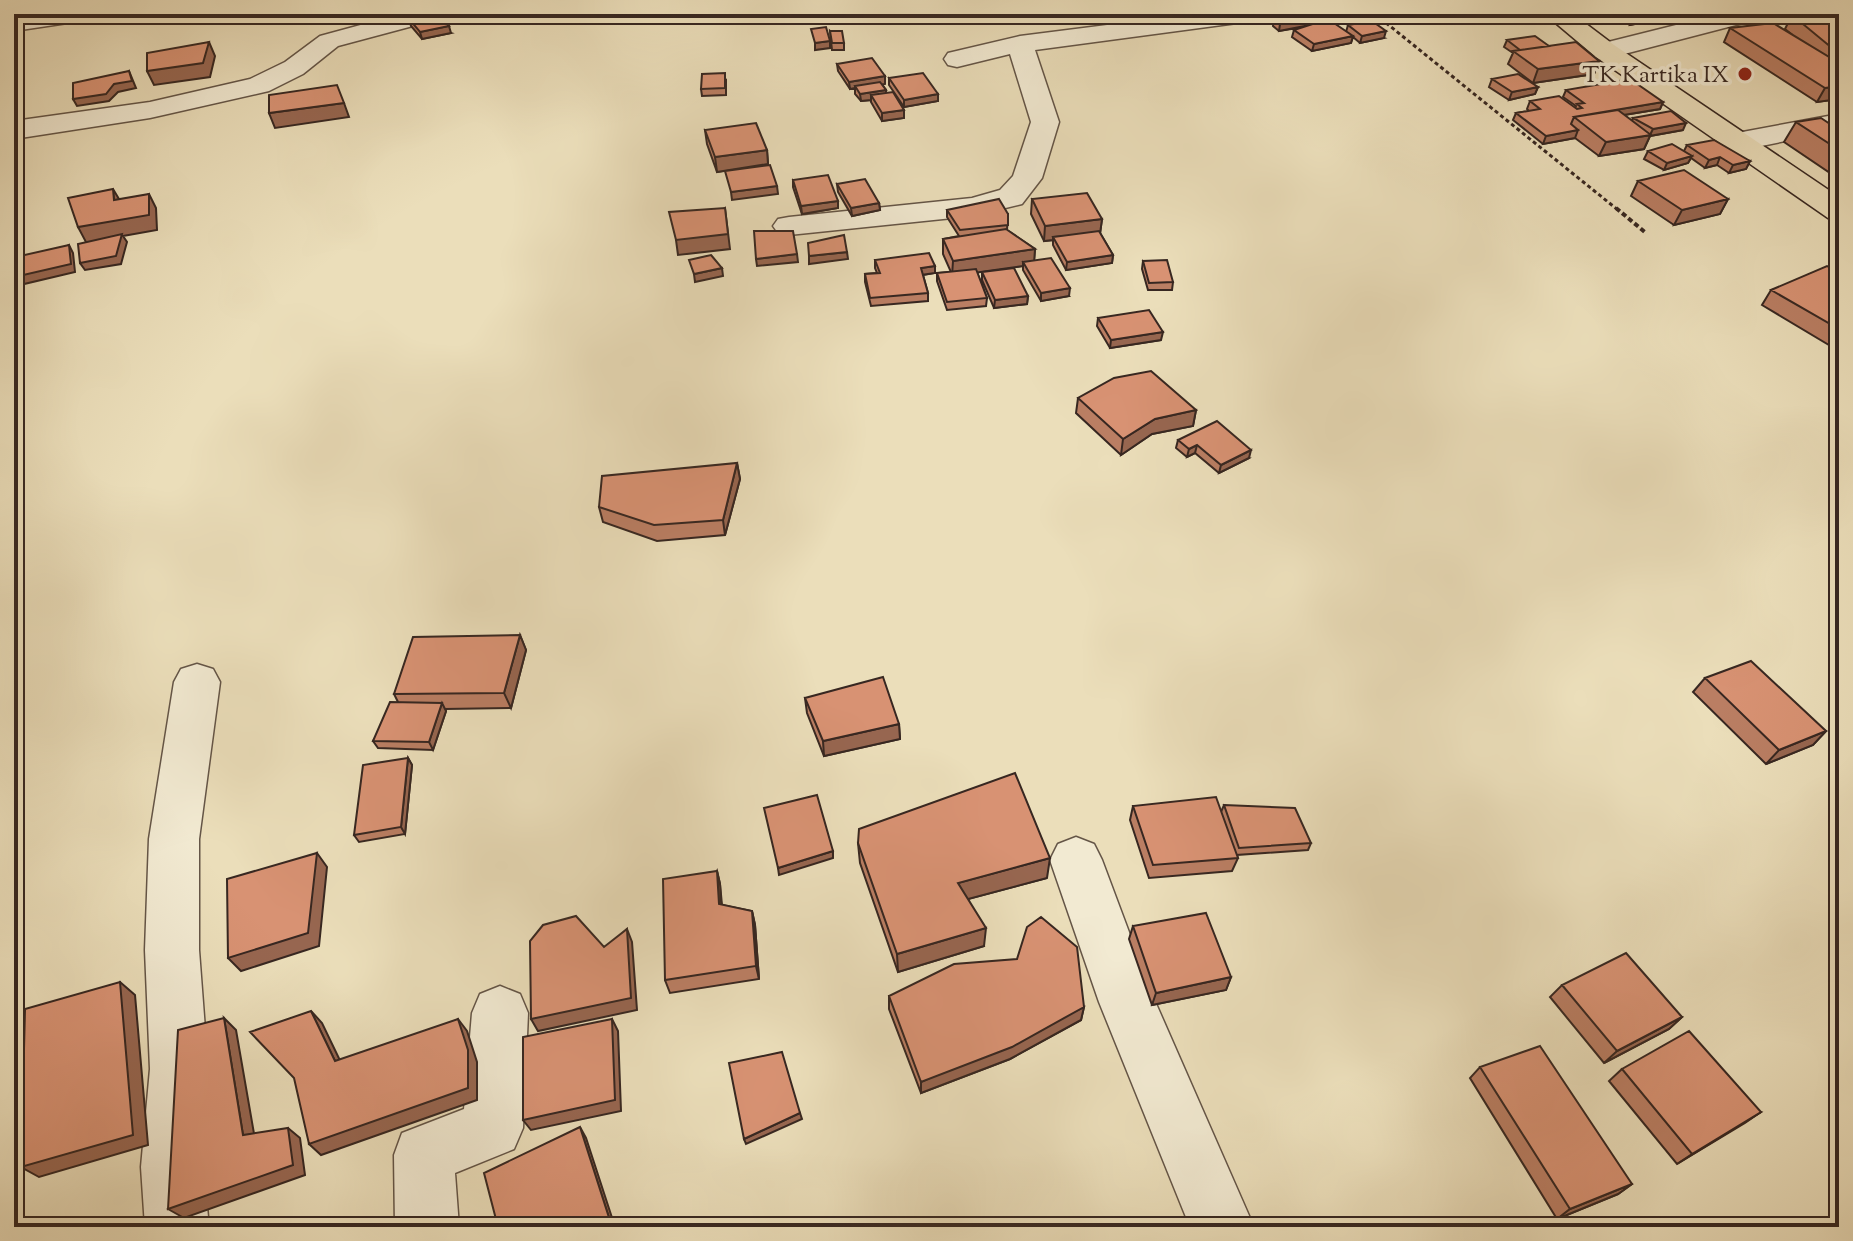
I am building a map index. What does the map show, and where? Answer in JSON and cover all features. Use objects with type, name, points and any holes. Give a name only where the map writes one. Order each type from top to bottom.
[{"type":"main road","points":[[1557,14],[1605,51],[1839,211]]},
{"type":"street","points":[[14,23],[81,14]]},
{"type":"street","points":[[14,130],[150,110],[259,85],[285,74],[329,41],[430,14]]},
{"type":"street","points":[[957,59],[1020,44],[1252,14]]},
{"type":"street","points":[[1605,51],[1750,14]]},
{"type":"street","points":[[789,226],[972,207],[1011,197],[1027,178],[1045,122],[1020,44]]},
{"type":"street","points":[[1737,142],[1839,122]]},
{"type":"street","points":[[177,1227],[172,1167],[179,1069],[172,950],[174,839],[197,682]]},
{"type":"street","points":[[1076,860],[1127,1002],[1222,1227]]},
{"type":"street","points":[[427,1227],[424,1155],[493,1128],[500,1013]]},
{"type":"path","points":[[1375,14],[1646,233]]},
{"type":"building","points":[[421,14],[437,14],[449,26],[420,32],[409,19]]},
{"type":"building","points":[[1626,14],[1652,14],[1633,18]]},
{"type":"building","points":[[1819,14],[1839,14],[1838,53],[1792,15]]},
{"type":"building","points":[[1300,15],[1306,20],[1280,24],[1274,19]]},
{"type":"building","points":[[1328,19],[1353,36],[1314,44],[1294,30]]},
{"type":"building","points":[[1372,21],[1386,31],[1362,36],[1348,25]]},
{"type":"building","points":[[1773,23],[1839,63],[1839,86],[1825,88],[1730,28]]},
{"type":"building","points":[[826,27],[830,41],[815,43],[811,29]]},
{"type":"building","points":[[830,31],[842,31],[844,43],[832,43]]},
{"type":"building","points":[[1535,36],[1549,46],[1520,50],[1507,40]]},
{"type":"building","points":[[209,42],[203,63],[147,71],[147,53]]},
{"type":"building","points":[[1576,42],[1599,61],[1538,69],[1513,51]]},
{"type":"building","points":[[872,58],[885,76],[849,82],[837,64]]},
{"type":"building","points":[[129,71],[132,81],[114,84],[106,94],[73,99],[73,83]]},
{"type":"building","points":[[725,73],[725,88],[701,89],[702,74]]},
{"type":"building","points":[[923,73],[938,94],[904,100],[889,78]]},
{"type":"building","points":[[1518,74],[1538,87],[1512,92],[1492,79]]},
{"type":"building","points":[[1630,79],[1663,102],[1574,117],[1571,124],[1578,130],[1546,136],[1516,113],[1540,109],[1530,101],[1559,96],[1577,109],[1582,108],[1577,104],[1584,103],[1566,90]]},
{"type":"building","points":[[880,82],[886,90],[860,94],[855,86]]},
{"type":"building","points":[[337,85],[344,103],[269,113],[269,95]]},
{"type":"building","points":[[893,92],[904,110],[882,113],[871,95]]},
{"type":"building","points":[[1618,110],[1651,135],[1606,142],[1574,117]]},
{"type":"building","points":[[1671,111],[1686,123],[1653,129],[1633,118]]},
{"type":"building","points":[[1821,118],[1839,130],[1839,150],[1796,122]]},
{"type":"building","points":[[756,123],[767,150],[715,157],[705,130]]},
{"type":"building","points":[[1714,140],[1750,161],[1733,165],[1720,157],[1709,160],[1687,145]]},
{"type":"building","points":[[1672,144],[1692,156],[1667,163],[1648,151]]},
{"type":"building","points":[[770,165],[777,186],[731,192],[725,171]]},
{"type":"building","points":[[1684,170],[1728,199],[1682,210],[1638,181]]},
{"type":"building","points":[[828,175],[838,201],[801,206],[793,180]]},
{"type":"building","points":[[865,179],[879,203],[851,208],[837,184]]},
{"type":"building","points":[[113,189],[114,200],[149,194],[149,215],[78,227],[68,198]]},
{"type":"building","points":[[1087,193],[1102,219],[1045,226],[1032,199]]},
{"type":"building","points":[[999,199],[1008,214],[1008,225],[960,230],[947,210]]},
{"type":"building","points":[[725,208],[728,234],[676,240],[669,212]]},
{"type":"building","points":[[1006,229],[1035,249],[953,261],[943,239]]},
{"type":"building","points":[[754,231],[793,231],[797,254],[756,259]]},
{"type":"building","points":[[1099,231],[1113,255],[1067,262],[1053,237]]},
{"type":"building","points":[[122,234],[116,256],[80,263],[78,244]]},
{"type":"building","points":[[844,235],[847,252],[809,256],[808,243]]},
{"type":"building","points":[[69,245],[71,264],[19,276],[20,256]]},
{"type":"building","points":[[929,253],[935,266],[921,268],[928,293],[870,298],[865,274],[880,273],[875,260]]},
{"type":"building","points":[[711,255],[722,268],[694,274],[689,260]]},
{"type":"building","points":[[1051,258],[1070,288],[1041,293],[1023,262]]},
{"type":"building","points":[[1167,260],[1173,282],[1149,283],[1143,261]]},
{"type":"building","points":[[1827,266],[1839,273],[1839,329],[1771,290]]},
{"type":"building","points":[[1014,268],[1028,296],[995,300],[982,272]]},
{"type":"building","points":[[976,269],[987,298],[947,302],[937,273]]},
{"type":"building","points":[[1149,310],[1163,332],[1111,340],[1098,318]]},
{"type":"building","points":[[1151,371],[1196,410],[1155,419],[1123,439],[1078,398],[1114,378]]},
{"type":"building","points":[[1217,421],[1251,450],[1221,465],[1197,445],[1189,449],[1178,440]]},
{"type":"building","points":[[737,463],[723,520],[654,525],[599,507],[602,476]]},
{"type":"building","points":[[520,635],[504,693],[394,694],[413,637]]},
{"type":"building","points":[[1751,661],[1826,731],[1779,750],[1705,678]]},
{"type":"building","points":[[883,677],[899,724],[823,741],[805,698]]},
{"type":"building","points":[[390,702],[442,703],[429,742],[373,741]]},
{"type":"building","points":[[408,758],[401,827],[354,835],[363,765]]},
{"type":"building","points":[[1015,773],[1050,858],[958,883],[986,928],[897,954],[858,843],[859,829]]},
{"type":"building","points":[[817,795],[833,851],[778,868],[764,808]]},
{"type":"building","points":[[1216,797],[1238,858],[1153,865],[1133,806]]},
{"type":"building","points":[[1224,805],[1295,808],[1311,843],[1239,848]]},
{"type":"building","points":[[317,853],[308,933],[228,958],[227,879]]},
{"type":"building","points":[[717,871],[719,904],[752,911],[756,966],[665,980],[663,879]]},
{"type":"building","points":[[1206,913],[1231,977],[1156,993],[1133,926]]},
{"type":"building","points":[[576,916],[604,947],[627,929],[631,998],[531,1019],[530,941],[543,925]]},
{"type":"building","points":[[1041,917],[1077,947],[1084,1007],[1012,1047],[921,1082],[889,996],[954,964],[1017,959],[1027,927]]},
{"type":"building","points":[[1626,953],[1682,1017],[1617,1051],[1562,985]]},
{"type":"building","points":[[120,982],[133,1135],[21,1167],[25,1009]]},
{"type":"building","points":[[311,1011],[335,1061],[458,1019],[468,1050],[468,1088],[309,1144],[294,1078],[250,1032]]},
{"type":"building","points":[[224,1018],[243,1135],[288,1128],[293,1165],[168,1209],[178,1030]]},
{"type":"building","points":[[612,1019],[615,1100],[523,1120],[523,1037]]},
{"type":"building","points":[[1689,1031],[1761,1112],[1692,1154],[1622,1069]]},
{"type":"building","points":[[1540,1046],[1632,1184],[1570,1209],[1480,1067]]},
{"type":"building","points":[[782,1052],[800,1113],[744,1139],[729,1063]]},
{"type":"building","points":[[580,1127],[612,1227],[498,1227],[484,1173]]},
{"type":"place","name":"TK Kartika IX","points":[[1745,74]]}]
